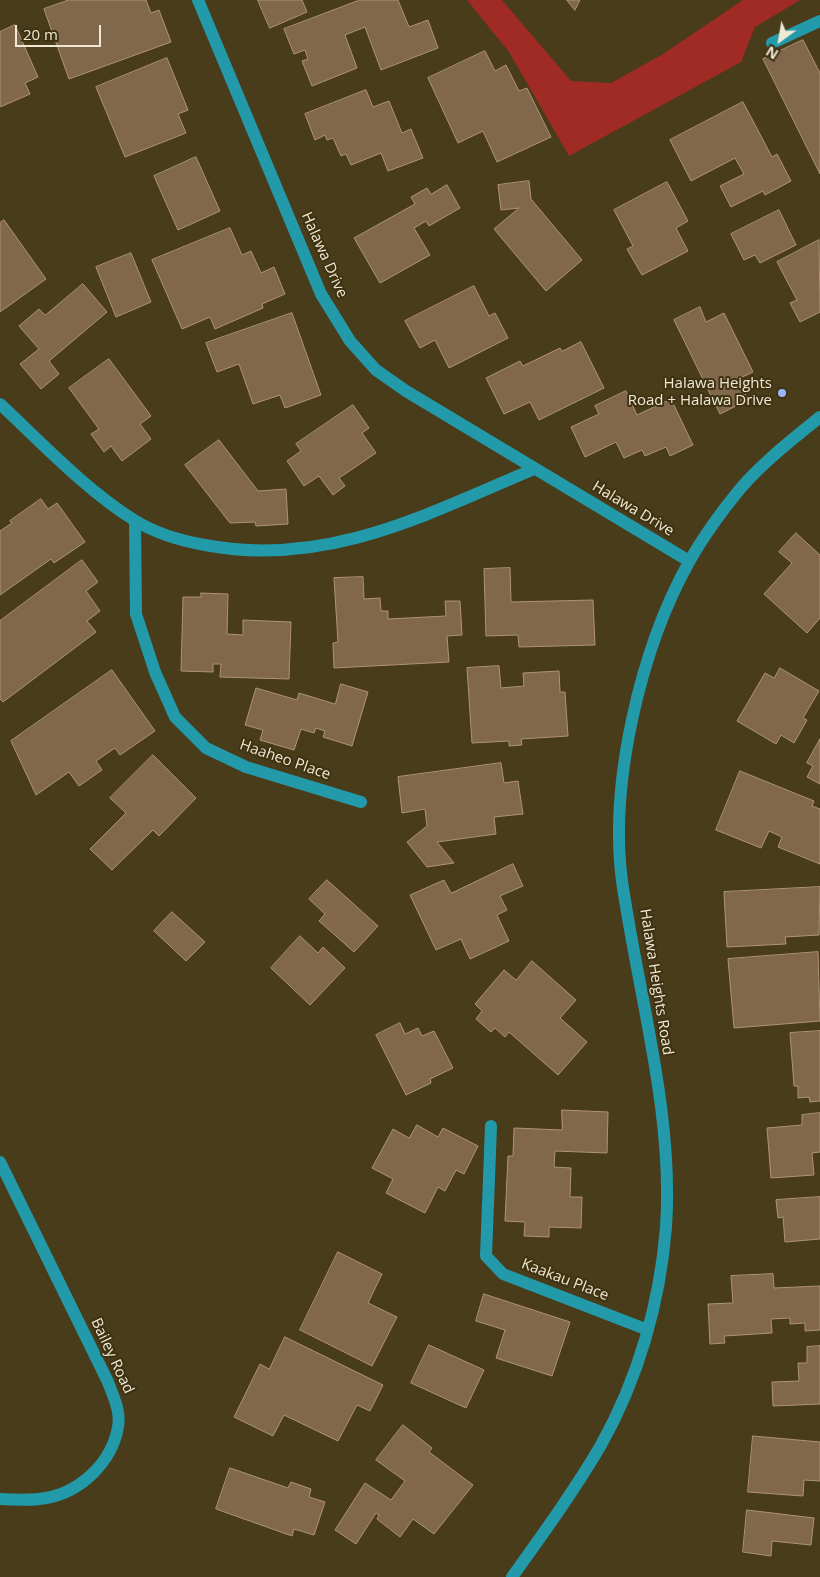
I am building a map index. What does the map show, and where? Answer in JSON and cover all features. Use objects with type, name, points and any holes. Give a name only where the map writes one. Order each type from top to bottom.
[{"type":"street","name":"Halawa Drive","points":[[198,0],[321,294],[350,341],[376,370],[406,391],[689,561]]},
{"type":"street","points":[[772,43],[820,21]]},
{"type":"street","points":[[0,404],[91,487],[135,521],[182,541],[230,550],[281,552],[332,546],[383,531],[534,469]]},
{"type":"street","name":"Halawa Heights Road","points":[[512,1577],[576,1485],[602,1442],[635,1370],[648,1330],[666,1228],[667,1168],[657,1092],[622,877],[620,795],[631,722],[657,632],[689,561],[742,488],[790,441],[820,417]]},
{"type":"street","name":"Haaheo Place","points":[[135,521],[136,614],[155,672],[176,717],[206,748],[246,767],[361,802]]},
{"type":"street","name":"Kaakau Place","points":[[491,1126],[486,1256],[503,1274],[648,1330]]},
{"type":"street","name":"Bailey Road","points":[[0,1162],[108,1382],[117,1404],[119,1426],[112,1447],[99,1467],[86,1481],[68,1491],[47,1498],[24,1501],[0,1499]]},
{"type":"shaded area","points":[[467,0],[502,0],[571,81],[611,83],[663,54],[743,0],[800,0],[755,27],[741,62],[569,156],[509,52]]},
{"type":"building","points":[[69,0],[146,0],[151,13],[159,10],[171,42],[69,79],[44,9]]},
{"type":"building","points":[[258,0],[302,0],[307,12],[270,28]]},
{"type":"building","points":[[360,0],[398,0],[409,27],[428,20],[438,48],[381,70],[365,27],[345,35],[357,68],[312,86],[302,61],[308,59],[305,50],[294,54],[284,29]]},
{"type":"building","points":[[567,0],[580,0],[575,10]]},
{"type":"building","points":[[15,25],[38,77],[25,83],[30,94],[0,107],[0,32]]},
{"type":"building","points":[[803,40],[820,73],[820,174],[763,59]]},
{"type":"building","points":[[485,51],[495,71],[506,65],[519,91],[527,88],[551,137],[497,162],[483,131],[458,143],[428,78]]},
{"type":"building","points":[[167,58],[188,110],[178,114],[186,133],[125,157],[96,87]]},
{"type":"building","points":[[366,90],[373,107],[389,101],[402,133],[411,129],[423,158],[388,171],[381,153],[351,165],[346,154],[341,156],[333,138],[327,140],[325,135],[315,140],[305,114]]},
{"type":"building","points":[[743,102],[772,157],[777,154],[791,181],[765,195],[763,191],[731,207],[720,186],[744,174],[735,158],[691,181],[670,140]]},
{"type":"building","points":[[196,157],[220,211],[178,230],[154,176]]},
{"type":"building","points":[[529,181],[531,199],[582,260],[546,291],[494,229],[519,208],[501,210],[498,185]]},
{"type":"building","points":[[667,182],[688,221],[676,228],[688,251],[642,275],[627,249],[633,246],[614,210]]},
{"type":"building","points":[[447,185],[460,208],[429,226],[426,221],[414,228],[430,255],[380,283],[354,238],[415,204],[411,197],[427,188],[431,194]]},
{"type":"building","points":[[779,210],[796,245],[760,263],[755,255],[744,260],[731,234]]},
{"type":"building","points":[[4,220],[46,279],[0,312],[0,223]]},
{"type":"building","points":[[230,228],[242,255],[251,251],[261,273],[274,267],[285,294],[262,304],[263,308],[215,329],[210,317],[182,329],[152,260]]},
{"type":"building","points":[[819,240],[820,312],[800,322],[790,303],[797,300],[777,262]]},
{"type":"building","points":[[131,253],[151,302],[116,317],[96,267]]},
{"type":"building","points":[[83,284],[107,312],[49,361],[59,374],[41,389],[20,364],[39,349],[19,326],[39,309],[45,315]]},
{"type":"building","points":[[474,286],[489,316],[495,313],[508,338],[449,368],[435,340],[420,348],[405,321]]},
{"type":"building","points":[[700,307],[706,322],[724,313],[753,372],[738,379],[748,400],[720,414],[674,320]]},
{"type":"building","points":[[292,313],[321,395],[285,408],[280,395],[253,404],[239,364],[217,372],[206,343]]},
{"type":"building","points":[[581,342],[604,388],[539,420],[530,402],[504,414],[486,378],[520,361],[523,366],[560,348],[562,351]]},
{"type":"building","points":[[109,359],[151,416],[140,424],[151,439],[122,461],[111,446],[104,452],[91,434],[99,429],[69,388]]},
{"type":"building","points":[[626,391],[637,415],[671,399],[693,445],[670,456],[666,447],[645,456],[642,450],[624,458],[616,442],[585,457],[571,427],[599,414],[595,406]]},
{"type":"building","points":[[353,405],[369,428],[362,433],[376,453],[339,478],[345,486],[333,495],[319,476],[304,486],[287,461],[301,451],[296,444]]},
{"type":"building","points":[[219,440],[258,491],[286,489],[288,524],[256,526],[255,522],[230,523],[185,465]]},
{"type":"building","points":[[41,499],[48,509],[57,503],[85,542],[54,563],[51,559],[0,595],[0,531],[12,523],[10,521]]},
{"type":"building","points":[[796,533],[820,555],[820,618],[807,633],[764,594],[792,563],[779,552]]},
{"type":"building","points":[[82,560],[98,582],[86,591],[100,611],[87,621],[96,632],[3,702],[0,699],[0,621]]},
{"type":"building","points":[[510,568],[511,602],[593,600],[595,645],[519,647],[518,635],[486,636],[484,569]]},
{"type":"building","points":[[363,577],[364,599],[380,598],[381,611],[388,611],[388,619],[446,616],[445,601],[460,601],[462,635],[447,636],[449,662],[334,668],[333,643],[338,642],[334,578]]},
{"type":"building","points":[[201,593],[228,594],[227,634],[243,635],[243,620],[291,622],[289,679],[220,677],[221,664],[213,664],[213,672],[181,671],[183,597],[201,597]]},
{"type":"building","points":[[499,666],[501,688],[524,686],[523,673],[559,671],[560,692],[565,692],[568,736],[521,739],[522,745],[509,746],[509,741],[472,743],[467,668]]},
{"type":"building","points":[[780,668],[819,691],[803,718],[807,720],[794,743],[781,735],[776,744],[737,721],[765,673],[774,678]]},
{"type":"building","points":[[112,670],[155,731],[120,755],[115,748],[96,761],[102,770],[79,786],[69,772],[36,795],[11,741]]},
{"type":"building","points":[[341,684],[368,692],[352,746],[323,737],[325,731],[316,728],[314,733],[301,729],[294,750],[260,740],[263,730],[245,725],[256,688],[297,700],[299,693],[335,704]]},
{"type":"building","points":[[820,739],[820,784],[807,777],[813,766],[807,763]]},
{"type":"building","points":[[153,755],[196,798],[159,836],[153,830],[112,870],[90,849],[126,813],[110,798]]},
{"type":"building","points":[[501,763],[504,783],[518,781],[523,814],[494,817],[496,834],[437,842],[454,863],[427,867],[407,842],[427,826],[425,809],[402,813],[398,777]]},
{"type":"building","points":[[740,771],[814,801],[812,806],[820,809],[820,864],[778,847],[782,837],[769,831],[761,848],[716,830]]},
{"type":"building","points":[[513,864],[523,886],[500,896],[507,910],[497,915],[509,941],[470,959],[461,939],[436,950],[410,895],[444,880],[451,893]]},
{"type":"building","points":[[327,880],[378,926],[354,952],[319,921],[325,914],[309,899]]},
{"type":"building","points":[[820,887],[819,935],[785,937],[786,944],[727,947],[724,892]]},
{"type":"building","points":[[172,912],[205,942],[186,961],[154,931]]},
{"type":"building","points":[[300,936],[318,953],[323,947],[345,968],[310,1005],[271,968]]},
{"type":"building","points":[[818,952],[820,1021],[734,1028],[728,959]]},
{"type":"building","points":[[532,961],[576,1000],[560,1018],[587,1042],[558,1075],[509,1032],[505,1037],[495,1028],[491,1032],[476,1019],[482,1011],[475,1004],[504,970],[516,980]]},
{"type":"building","points":[[400,1023],[405,1034],[418,1028],[422,1036],[434,1031],[453,1068],[430,1079],[431,1083],[406,1095],[376,1035]]},
{"type":"building","points":[[820,1031],[820,1101],[810,1102],[809,1097],[798,1098],[798,1086],[794,1086],[790,1033]]},
{"type":"building","points":[[562,1110],[608,1112],[607,1153],[555,1151],[554,1167],[571,1168],[570,1197],[582,1197],[581,1228],[549,1227],[549,1237],[524,1236],[525,1222],[505,1221],[508,1156],[513,1156],[514,1128],[562,1130]]},
{"type":"building","points":[[820,1113],[820,1152],[812,1153],[814,1175],[771,1178],[767,1128],[802,1125],[802,1115]]},
{"type":"building","points":[[417,1125],[438,1137],[443,1128],[478,1146],[464,1174],[456,1170],[445,1191],[438,1187],[425,1213],[386,1193],[393,1179],[372,1168],[393,1129],[409,1138]]},
{"type":"building","points":[[820,1197],[820,1239],[785,1242],[783,1217],[778,1218],[776,1200]]},
{"type":"building","points":[[338,1252],[382,1274],[368,1303],[397,1317],[372,1366],[300,1330]]},
{"type":"building","points":[[773,1274],[774,1288],[820,1286],[820,1330],[805,1331],[805,1323],[790,1324],[790,1318],[771,1319],[772,1333],[724,1336],[725,1343],[710,1344],[708,1304],[733,1303],[731,1276]]},
{"type":"building","points":[[484,1294],[570,1322],[552,1376],[496,1358],[505,1330],[476,1321]]},
{"type":"building","points":[[285,1337],[383,1385],[370,1411],[357,1405],[338,1441],[284,1415],[273,1436],[234,1417],[260,1364],[269,1369]]},
{"type":"building","points":[[429,1345],[484,1370],[466,1408],[411,1383]]},
{"type":"building","points":[[820,1346],[820,1404],[773,1406],[772,1382],[799,1381],[798,1363],[807,1363],[807,1347]]},
{"type":"building","points":[[403,1425],[432,1448],[429,1452],[473,1485],[434,1534],[413,1519],[400,1537],[377,1519],[379,1515],[376,1513],[356,1544],[335,1530],[365,1483],[391,1500],[405,1481],[376,1460]]},
{"type":"building","points":[[753,1436],[820,1442],[820,1481],[804,1480],[803,1496],[748,1492]]},
{"type":"building","points":[[230,1468],[288,1488],[291,1482],[311,1489],[309,1497],[325,1502],[314,1535],[294,1529],[292,1536],[216,1509]]},
{"type":"building","points":[[747,1510],[814,1518],[811,1545],[772,1541],[771,1556],[743,1552]]},
{"type":"place","name":"Halawa Heights Road + Halawa Drive","points":[[782,393]]}]
